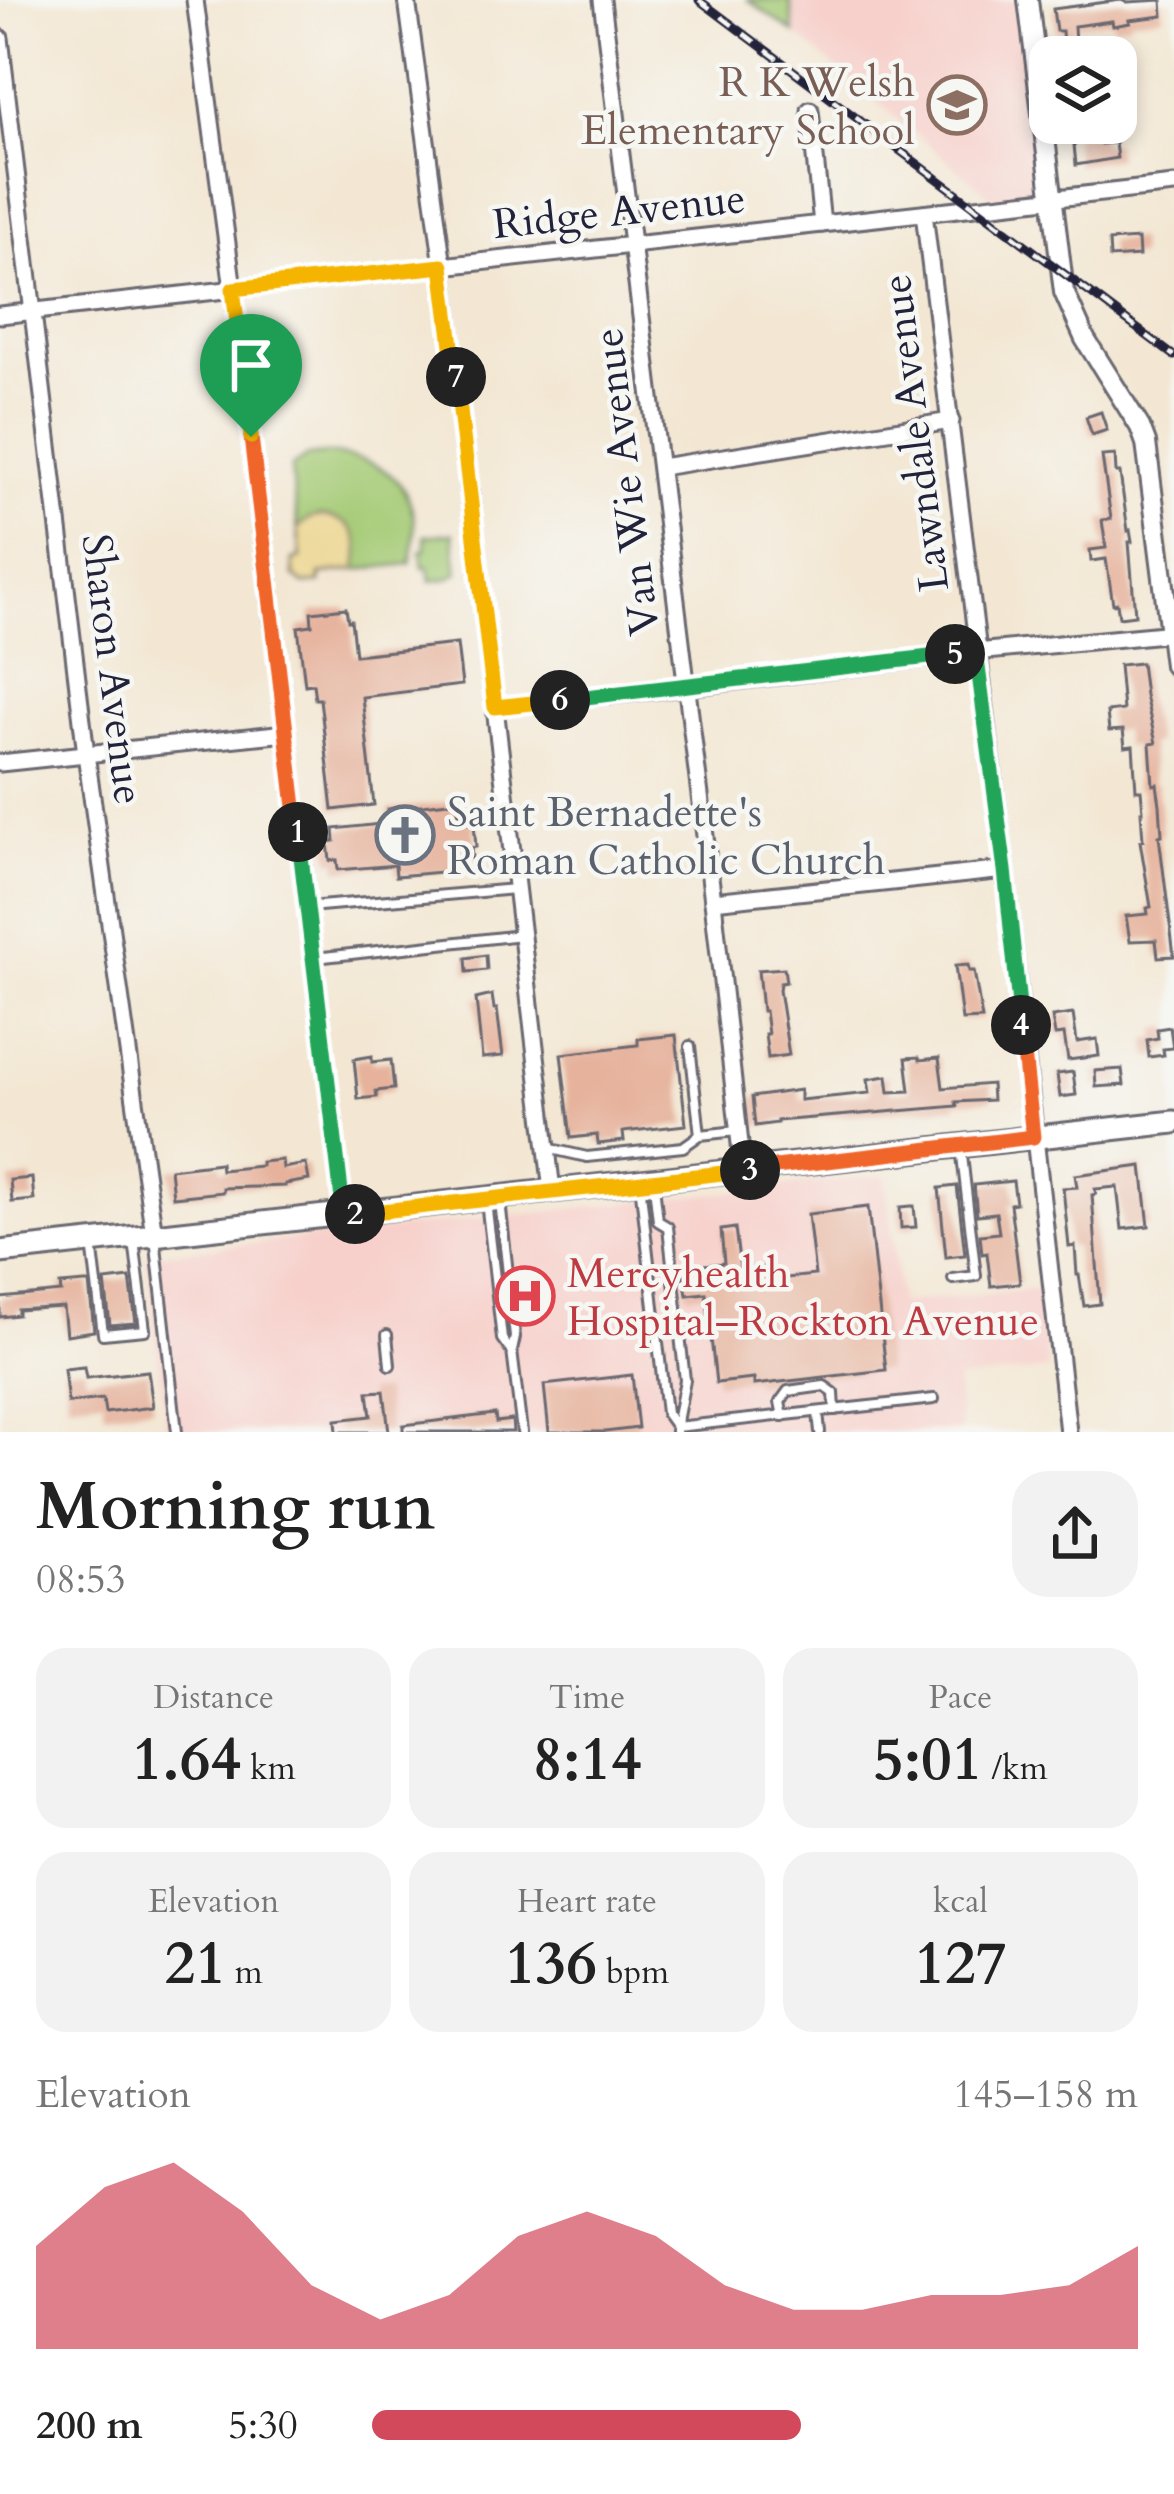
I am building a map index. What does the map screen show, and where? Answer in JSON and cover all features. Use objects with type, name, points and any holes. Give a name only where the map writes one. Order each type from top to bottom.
[{"type":"main road","points":[[0,1252],[1174,1122]]},
{"type":"street","points":[[195,0],[344,1216]]},
{"type":"street","points":[[407,0],[552,1191]]},
{"type":"street","name":"Van Wie Avenue","points":[[602,0],[742,1171]]},
{"type":"street","points":[[1028,0],[1060,271],[1070,310],[1146,443],[1174,665]]},
{"type":"street","name":"Sharon Avenue","points":[[0,38],[144,1236]]},
{"type":"street","points":[[810,110],[822,224]]},
{"type":"street","name":"Ridge Avenue","points":[[0,315],[1174,185]]},
{"type":"street","name":"Lawndale Avenue","points":[[924,213],[1068,1432]]},
{"type":"street","points":[[661,466],[951,421]]},
{"type":"street","points":[[495,707],[1172,634]]},
{"type":"street","points":[[0,763],[286,733]]},
{"type":"street","points":[[713,901],[1005,870]]},
{"type":"lane","points":[[307,907],[517,889]]},
{"type":"lane","points":[[313,958],[522,935]]},
{"type":"lane","points":[[690,1046],[700,1135]]},
{"type":"lane","points":[[547,1148],[587,1157],[683,1147],[700,1135],[738,1131]]},
{"type":"lane","points":[[953,1279],[976,1276],[961,1145]]},
{"type":"lane","points":[[647,1181],[666,1413],[676,1430]]},
{"type":"lane","points":[[647,1181],[658,1221],[668,1227],[685,1380],[676,1430]]},
{"type":"lane","points":[[493,1198],[502,1340],[512,1351],[522,1432]]},
{"type":"lane","points":[[92,1242],[103,1334],[145,1330],[144,1236]]},
{"type":"lane","points":[[144,1236],[177,1432]]},
{"type":"lane","points":[[387,1335],[390,1365]]},
{"type":"lane","points":[[783,1416],[780,1402],[788,1391],[824,1386],[834,1394],[836,1410]]},
{"type":"lane","points":[[676,1430],[934,1399]]},
{"type":"lane","points":[[818,1412],[820,1432]]},
{"type":"shaded area","name":"R K Welsh Elementary School","points":[[790,0],[1021,0],[1029,67],[1029,144],[1038,144],[1042,176],[1037,190],[993,198],[794,33]]},
{"type":"shaded area","name":"Mercyhealth Hospital–Rockton Avenue","points":[[885,1175],[900,1303],[1040,1289],[1048,1370],[956,1380],[961,1432],[167,1432],[146,1255]]},
{"type":"green space","points":[[748,0],[790,0],[794,33]]},
{"type":"green space","points":[[327,454],[371,464],[400,485],[413,518],[410,564],[321,574],[320,583],[304,584],[294,576],[293,560],[301,558],[291,467],[308,456]]},
{"type":"green space","points":[[453,533],[458,573],[431,581],[429,567],[423,567],[425,536]]},
{"type":"sand","points":[[319,516],[340,521],[353,532],[359,549],[356,570],[320,574],[320,583],[304,584],[294,576],[293,560],[301,558],[298,528]]},
{"type":"building","points":[[1162,0],[1163,16],[1113,26],[1112,21],[1074,26],[1075,36],[1062,36],[1062,31],[1056,31],[1053,9]]},
{"type":"building","points":[[1074,144],[1115,144],[1117,158],[1076,165]]},
{"type":"building","points":[[1138,239],[1139,256],[1110,258],[1109,241]]},
{"type":"building","points":[[1101,412],[1107,430],[1092,435],[1086,417]]},
{"type":"building","points":[[1115,455],[1132,542],[1135,615],[1119,617],[1106,559],[1091,561],[1090,550],[1106,548],[1102,520],[1111,519],[1102,456]]},
{"type":"building","points":[[346,608],[355,655],[457,644],[462,685],[362,697],[374,805],[333,810],[320,699],[315,699],[313,684],[305,685],[298,627],[312,625],[311,612]]},
{"type":"building","points":[[1141,663],[1156,743],[1150,744],[1153,785],[1157,784],[1160,805],[1159,836],[1174,956],[1158,957],[1156,940],[1130,941],[1126,916],[1148,914],[1151,907],[1140,841],[1143,811],[1141,790],[1136,790],[1133,746],[1125,747],[1123,730],[1109,731],[1107,712],[1123,710],[1119,665]]},
{"type":"building","name":"Saint Bernadette's Roman Catholic Church","points":[[457,801],[459,814],[467,813],[469,824],[474,823],[476,847],[471,848],[472,858],[463,859],[464,870],[396,876],[395,865],[338,870],[337,860],[330,861],[328,842],[335,841],[334,829],[390,823],[388,809]]},
{"type":"building","points":[[486,955],[487,970],[467,972],[466,958]]},
{"type":"building","points":[[968,965],[974,971],[982,1019],[962,1020],[955,966]]},
{"type":"building","points":[[784,968],[786,982],[780,983],[779,990],[789,1055],[768,1058],[758,970]]},
{"type":"building","points":[[492,995],[503,1056],[482,1058],[476,999]]},
{"type":"building","points":[[1073,1014],[1077,1042],[1097,1039],[1099,1056],[1068,1060],[1064,1034],[1055,1035],[1052,1017]]},
{"type":"building","points":[[1170,1027],[1173,1048],[1149,1057],[1147,1040],[1158,1038],[1157,1029]]},
{"type":"building","points":[[676,1035],[686,1125],[623,1132],[624,1141],[598,1144],[597,1135],[571,1138],[561,1054],[638,1045],[638,1039]]},
{"type":"building","points":[[372,1056],[372,1062],[391,1060],[394,1089],[358,1099],[354,1059]]},
{"type":"building","points":[[906,1058],[939,1058],[943,1088],[991,1084],[992,1100],[755,1126],[752,1097],[800,1090],[800,1100],[870,1093],[868,1079],[887,1076],[889,1092],[910,1091]]},
{"type":"building","points":[[1122,1069],[1124,1085],[1096,1087],[1095,1071]]},
{"type":"building","points":[[1073,1072],[1076,1095],[1060,1097],[1057,1074]]},
{"type":"building","points":[[282,1160],[283,1168],[306,1164],[309,1180],[173,1197],[170,1169],[220,1163],[221,1170]]},
{"type":"building","points":[[1142,1166],[1149,1226],[1122,1229],[1117,1187],[1095,1189],[1092,1195],[1100,1304],[1084,1306],[1075,1246],[1069,1247],[1063,1188],[1077,1187],[1075,1175]]},
{"type":"building","points":[[32,1178],[34,1200],[12,1202],[10,1180]]},
{"type":"building","points":[[1013,1181],[1016,1203],[1010,1204],[1020,1283],[991,1286],[980,1235],[999,1233],[996,1213],[977,1215],[974,1185]]},
{"type":"building","points":[[957,1186],[965,1255],[946,1257],[939,1188]]},
{"type":"building","points":[[914,1206],[916,1227],[901,1228],[900,1207]]},
{"type":"building","points":[[868,1207],[886,1370],[754,1385],[754,1379],[716,1383],[706,1293],[687,1295],[684,1275],[703,1273],[702,1265],[724,1263],[721,1230],[735,1228],[740,1269],[765,1267],[767,1280],[815,1275],[808,1214]]},
{"type":"building","points":[[130,1278],[136,1323],[110,1325],[105,1281]]},
{"type":"building","points":[[89,1283],[94,1331],[66,1335],[63,1307],[18,1310],[18,1315],[0,1317],[0,1298],[61,1292],[60,1285]]},
{"type":"building","points":[[84,1367],[86,1378],[148,1371],[153,1407],[105,1413],[103,1399],[68,1403],[64,1369]]},
{"type":"building","points":[[632,1375],[638,1428],[549,1432],[544,1385]]},
{"type":"building","points":[[384,1391],[389,1432],[337,1432],[336,1420],[371,1416],[368,1392]]},
{"type":"building","points":[[495,1414],[496,1422],[512,1420],[513,1432],[403,1432],[403,1425]]},
{"type":"railway","points":[[699,0],[1174,356]]},
{"type":"place","name":"R K Welsh Elementary School","points":[[957,105]]},
{"type":"place","name":"Saint Bernadette's Roman Catholic Church","points":[[405,835]]},
{"type":"place","name":"Mercyhealth Hospital–Rockton Avenue","points":[[525,1296]]},
{"type":"route","points":[[442,266],[495,707],[976,652],[1033,1137],[344,1216],[251,437],[233,289],[442,266]]}]
